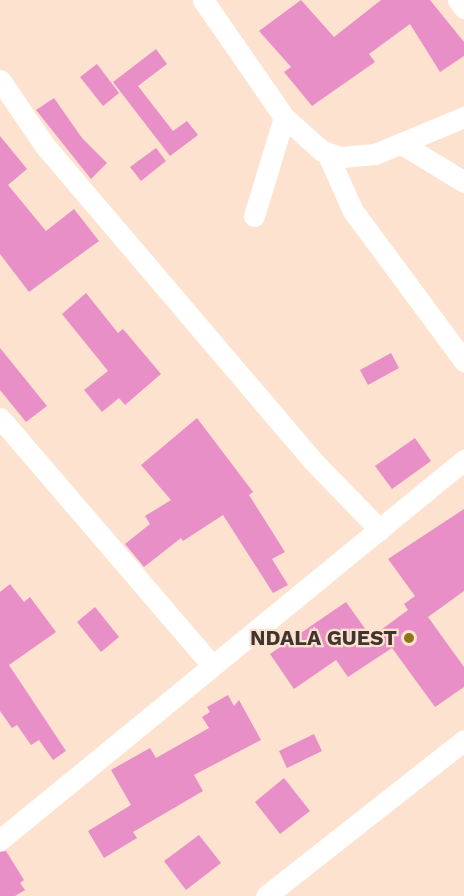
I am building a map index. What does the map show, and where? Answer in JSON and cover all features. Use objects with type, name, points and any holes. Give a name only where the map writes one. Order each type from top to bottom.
[{"type":"street","points":[[203,0],[284,117],[327,153],[341,157],[375,154],[464,117]]},
{"type":"street","points":[[458,0],[464,8]]},
{"type":"street","points":[[0,80],[45,146],[311,459],[380,530]]},
{"type":"street","points":[[254,216],[284,117]]},
{"type":"street","points":[[402,144],[464,182]]},
{"type":"street","points":[[327,153],[353,211],[464,362]]},
{"type":"street","points":[[0,418],[211,664]]},
{"type":"street","points":[[1,836],[464,460]]},
{"type":"street","points":[[266,896],[464,740]]},
{"type":"building","points":[[301,0],[334,37],[381,0],[430,0],[464,42],[464,56],[440,72],[410,24],[369,54],[375,62],[312,106],[284,72],[291,67],[259,31]]},
{"type":"building","points":[[156,49],[167,64],[138,86],[173,131],[187,121],[198,135],[170,156],[113,82]]},
{"type":"building","points":[[97,64],[119,93],[103,106],[80,77]]},
{"type":"building","points":[[54,98],[82,138],[107,163],[91,179],[36,110]]},
{"type":"building","points":[[0,136],[27,169],[8,185],[46,231],[74,209],[99,241],[29,292],[0,254]]},
{"type":"building","points":[[156,148],[166,161],[141,181],[130,167]]},
{"type":"building","points":[[86,293],[118,333],[123,329],[161,374],[125,405],[119,398],[102,412],[84,390],[108,371],[62,314]]},
{"type":"building","points":[[0,348],[47,406],[26,422],[0,390]]},
{"type":"building","points":[[391,353],[399,368],[368,385],[360,370]]},
{"type":"building","points":[[197,418],[253,492],[249,495],[285,552],[272,559],[288,585],[273,593],[223,515],[183,541],[181,538],[144,567],[125,544],[150,524],[145,516],[171,500],[141,465]]},
{"type":"building","points":[[415,438],[431,461],[392,489],[375,466]]},
{"type":"building","points":[[464,509],[464,591],[428,617],[464,667],[464,687],[435,707],[392,648],[348,677],[336,660],[294,689],[270,654],[346,602],[371,637],[408,610],[404,604],[415,596],[388,559]]},
{"type":"building","points":[[10,584],[24,602],[30,597],[56,632],[9,665],[66,751],[53,760],[39,740],[31,745],[17,725],[12,728],[0,711],[0,592]]},
{"type":"building","points":[[95,607],[119,637],[101,652],[77,622]]},
{"type":"building","points":[[228,695],[234,706],[239,700],[261,740],[194,775],[203,791],[133,832],[137,838],[104,858],[88,831],[131,805],[111,770],[150,748],[156,758],[209,728],[202,717],[210,712],[207,707]]},
{"type":"building","points":[[314,734],[322,751],[287,768],[279,751]]},
{"type":"building","points":[[284,778],[310,811],[280,834],[255,802]]},
{"type":"building","points":[[199,835],[221,863],[186,890],[164,861]]},
{"type":"building","points":[[6,851],[24,880],[20,883],[25,890],[15,896],[0,896],[0,852]]},
{"type":"place","name":"NDALA GUEST","points":[[409,638]]}]
